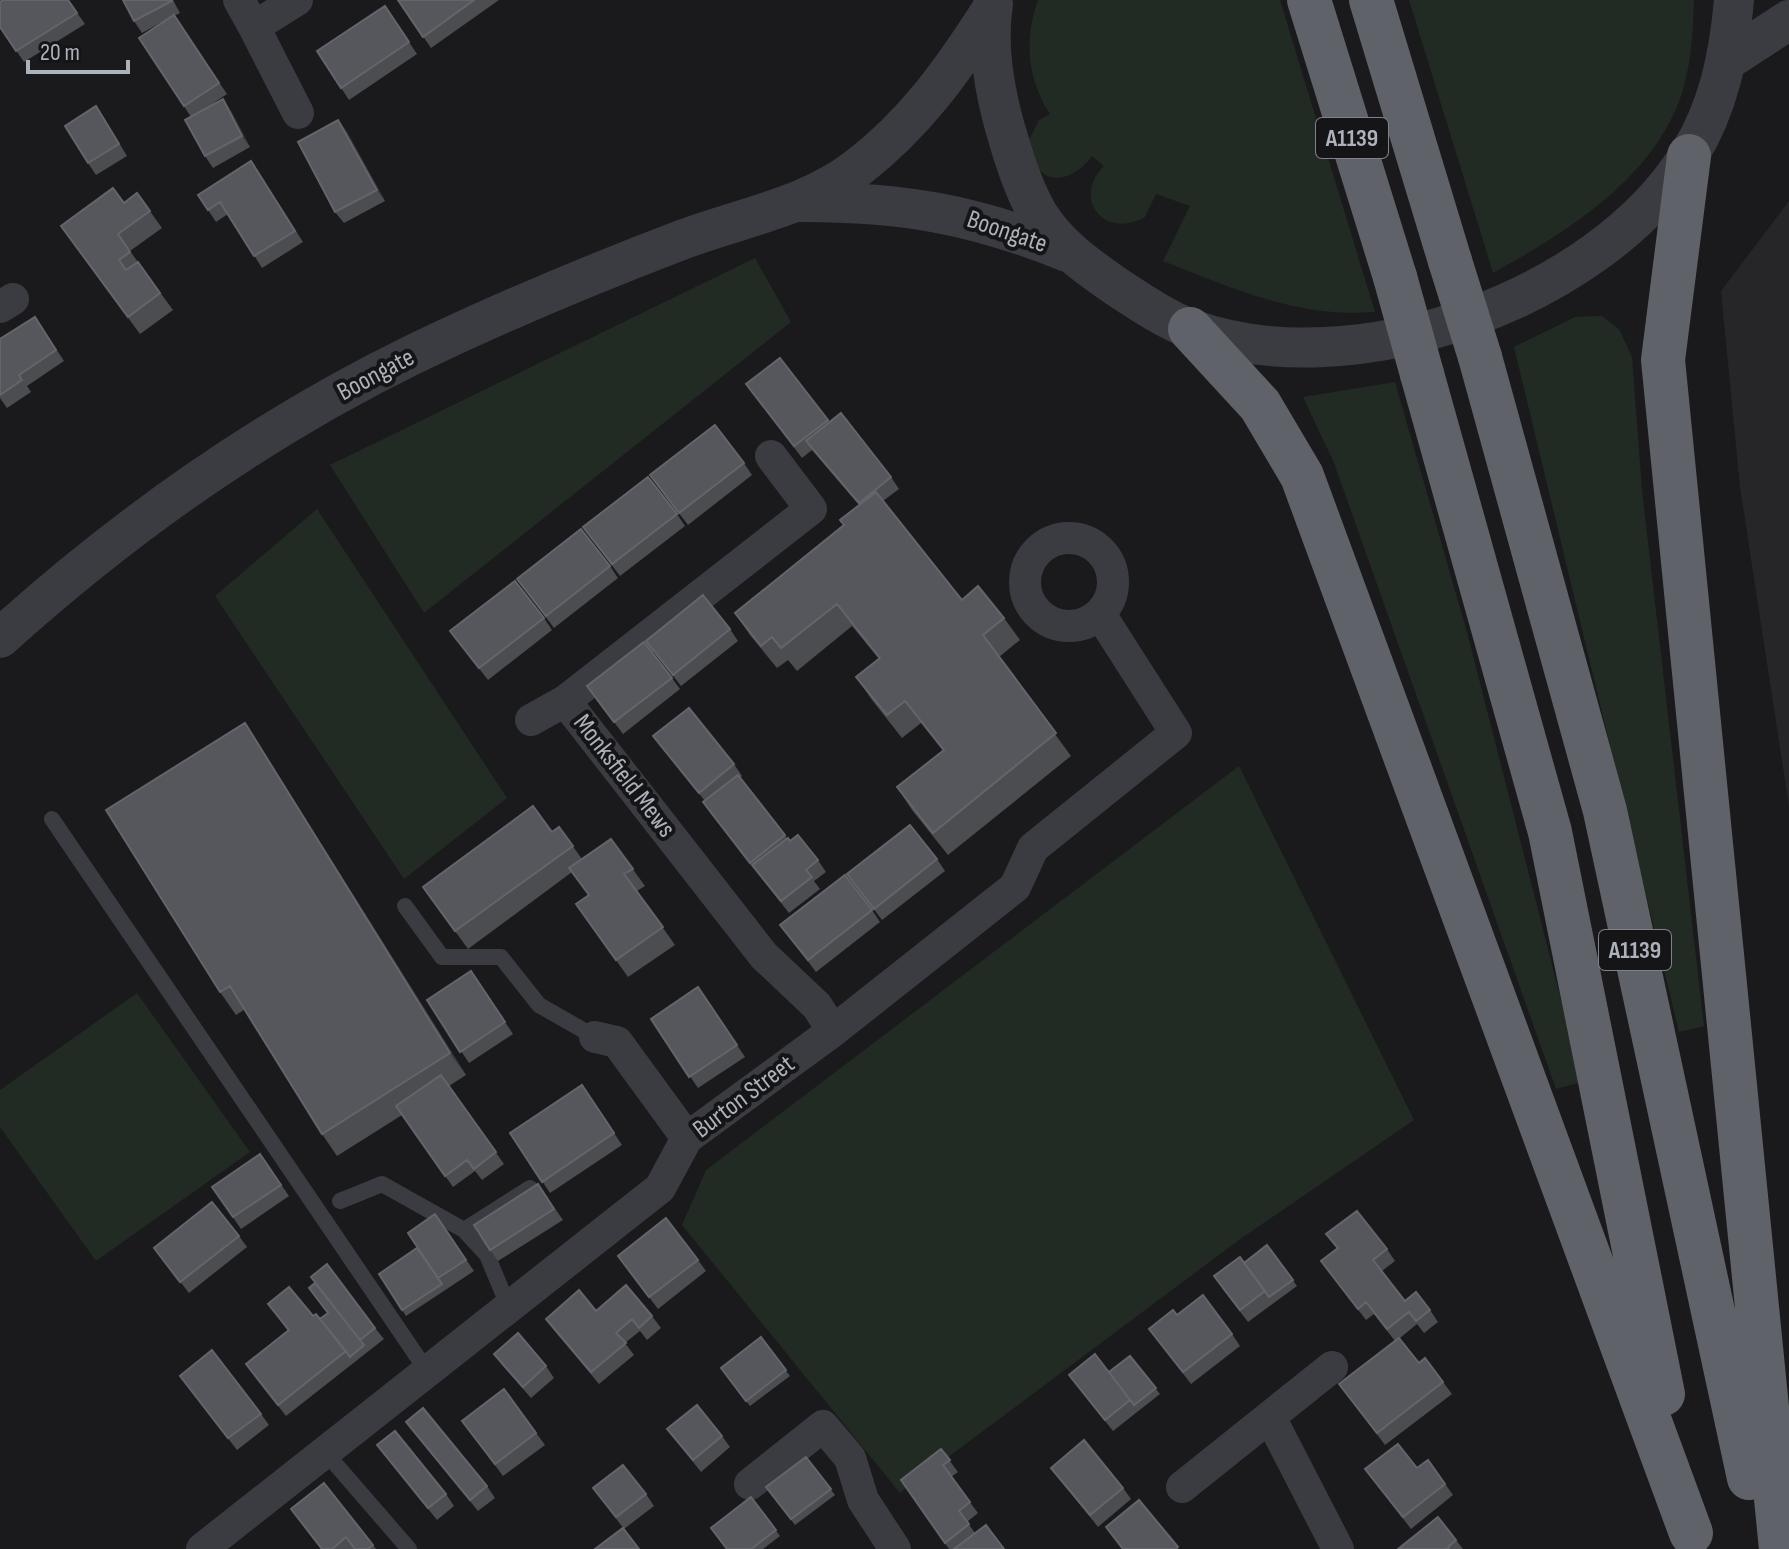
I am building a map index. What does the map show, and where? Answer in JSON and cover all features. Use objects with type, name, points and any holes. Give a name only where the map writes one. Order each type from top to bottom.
[{"type":"highway","name":"A1139","points":[[1309,0],[1395,277],[1550,832],[1693,1541]]},
{"type":"highway","name":"A1139","points":[[1371,0],[1480,357],[1605,811],[1764,1549]]},
{"type":"highway","points":[[1689,156],[1663,360],[1672,477],[1781,1549]]},
{"type":"highway","name":"A1139","points":[[1190,329],[1260,405],[1302,476],[1693,1541]]},
{"type":"street","points":[[297,0],[247,13],[298,113]]},
{"type":"street","points":[[993,4],[998,103],[1016,162],[1039,214],[1070,254],[1129,295],[1190,329],[1266,344],[1319,346],[1370,343],[1437,328],[1506,302],[1600,251],[1640,216],[1689,156],[1722,84],[1734,0]]},
{"type":"street","name":"Boongate","points":[[0,638],[104,551],[176,498],[314,409],[496,315],[696,235],[801,202],[854,171],[902,132],[942,85],[993,4]]},
{"type":"street","points":[[1726,61],[1789,20]]},
{"type":"street","name":"Boongate","points":[[801,202],[875,202],[949,213],[1021,234],[1070,254]]},
{"type":"street","name":"Monksfield Mews","points":[[771,456],[811,509],[565,701],[764,956],[817,1006],[833,1031]]},
{"type":"street","name":"Burton Street","points":[[202,1549],[660,1188],[687,1138],[833,1031],[1015,887],[1033,848],[1176,733],[1100,614]]},
{"type":"street","points":[[531,720],[565,701]]},
{"type":"street","points":[[595,1037],[617,1042],[687,1138]]},
{"type":"street","points":[[1182,1487],[1332,1367]]},
{"type":"street","points":[[1270,1417],[1338,1549]]},
{"type":"street","points":[[750,1484],[823,1426],[850,1458],[863,1500],[895,1549]]},
{"type":"lane","points":[[52,819],[427,1371]]},
{"type":"lane","points":[[405,906],[442,957],[501,957],[539,1005],[595,1037]]},
{"type":"lane","points":[[340,1201],[382,1184],[464,1230],[487,1255],[509,1308]]},
{"type":"lane","points":[[464,1230],[530,1188]]},
{"type":"lane","points":[[325,1452],[409,1549]]},
{"type":"shaded area","points":[[1038,0],[1280,0],[1375,312],[1347,313],[1293,306],[1241,291],[1163,261],[1190,206],[1156,194],[1145,217],[1130,223],[1106,220],[1092,203],[1091,191],[1104,166],[1092,156],[1081,168],[1066,176],[1059,178],[1044,174],[1034,162],[1028,142],[1039,120],[1050,114],[1036,87],[1030,58],[1031,29]]},
{"type":"shaded area","points":[[1409,0],[1694,0],[1689,65],[1679,102],[1665,131],[1625,181],[1575,223],[1493,273]]},
{"type":"shaded area","points":[[1789,201],[1789,806],[1740,487],[1721,291]]},
{"type":"shaded area","points":[[755,258],[791,322],[424,613],[330,465]]},
{"type":"shaded area","points":[[1602,316],[1619,329],[1632,357],[1642,490],[1704,1026],[1679,1032],[1514,347],[1575,317]]},
{"type":"shaded area","points":[[1395,382],[1467,632],[1582,1082],[1556,1089],[1334,463],[1303,397]]},
{"type":"shaded area","points":[[317,509],[507,798],[404,879],[215,596]]},
{"type":"shaded area","points":[[1239,766],[1414,1120],[1239,1240],[900,1493],[682,1225],[706,1170]]},
{"type":"shaded area","points":[[137,993],[250,1152],[96,1261],[0,1127],[0,1090]]},
{"type":"building","points":[[68,0],[77,13],[16,51],[0,27],[0,2]]},
{"type":"building","points":[[123,0],[171,0],[172,1],[134,21]]},
{"type":"building","points":[[398,0],[474,0],[423,37]]},
{"type":"building","points":[[385,6],[409,42],[341,88],[317,51]]},
{"type":"building","points":[[174,15],[219,83],[184,106],[139,38]]},
{"type":"building","points":[[223,99],[242,136],[205,156],[185,120]]},
{"type":"building","points":[[96,106],[119,144],[88,163],[65,126]]},
{"type":"building","points":[[338,120],[377,190],[335,212],[298,142]]},
{"type":"building","points":[[251,161],[295,231],[254,256],[220,202],[208,210],[198,195]]},
{"type":"building","points":[[113,188],[124,203],[137,193],[150,211],[118,234],[130,252],[119,260],[126,270],[138,262],[160,293],[128,317],[61,226]]},
{"type":"building","points":[[35,317],[56,350],[19,375],[22,380],[0,395],[0,339]]},
{"type":"building","points":[[780,358],[828,420],[794,446],[746,384]]},
{"type":"building","points":[[841,413],[891,477],[859,503],[806,441]]},
{"type":"building","points":[[715,425],[744,463],[679,513],[650,475]]},
{"type":"building","points":[[648,477],[677,514],[612,564],[583,527]]},
{"type":"building","points":[[876,492],[962,600],[978,586],[1004,618],[983,635],[1056,733],[933,833],[897,787],[944,750],[905,701],[887,715],[856,677],[880,658],[837,604],[781,648],[772,637],[761,646],[735,613],[844,525],[840,520]]},
{"type":"building","points":[[581,529],[610,566],[546,616],[517,579]]},
{"type":"building","points":[[515,581],[544,618],[479,668],[450,631]]},
{"type":"building","points":[[703,595],[730,629],[673,675],[646,641]]},
{"type":"building","points":[[644,642],[672,678],[614,722],[587,686]]},
{"type":"building","points":[[689,708],[734,764],[699,793],[653,736]]},
{"type":"building","points":[[245,723],[450,1053],[322,1134],[230,986],[220,992],[106,810]]},
{"type":"building","points":[[738,775],[785,835],[750,863],[703,802]]},
{"type":"building","points":[[533,806],[552,832],[559,827],[573,846],[455,931],[423,887]]},
{"type":"building","points":[[910,825],[937,859],[874,909],[847,874]]},
{"type":"building","points":[[798,835],[818,860],[806,870],[812,877],[781,901],[752,865],[788,838],[790,841]]},
{"type":"building","points":[[611,839],[633,869],[624,874],[663,927],[616,960],[576,904],[589,895],[569,868]]},
{"type":"building","points":[[845,875],[872,910],[808,960],[780,925]]},
{"type":"building","points":[[471,971],[505,1022],[460,1052],[427,1000]]},
{"type":"building","points":[[698,987],[737,1045],[689,1077],[651,1019]]},
{"type":"building","points":[[441,1075],[496,1152],[474,1169],[467,1160],[445,1176],[396,1106]]},
{"type":"building","points":[[582,1085],[614,1133],[542,1182],[510,1133]]},
{"type":"building","points":[[260,1154],[281,1185],[233,1217],[212,1187]]},
{"type":"building","points":[[538,1184],[554,1209],[490,1250],[474,1225]]},
{"type":"building","points":[[212,1202],[239,1236],[180,1282],[154,1248]]},
{"type":"building","points":[[1357,1211],[1387,1249],[1373,1260],[1405,1301],[1416,1292],[1430,1310],[1416,1321],[1409,1312],[1387,1329],[1366,1302],[1358,1309],[1321,1261],[1338,1248],[1326,1234]]},
{"type":"building","points":[[435,1214],[466,1260],[438,1278],[408,1233]]},
{"type":"building","points":[[666,1218],[698,1260],[649,1297],[618,1256]]},
{"type":"building","points":[[1267,1245],[1293,1280],[1269,1297],[1244,1263]]},
{"type":"building","points":[[417,1248],[442,1284],[402,1310],[379,1274]]},
{"type":"building","points":[[1240,1257],[1265,1291],[1240,1310],[1214,1276]]},
{"type":"building","points":[[327,1264],[375,1328],[360,1340],[311,1277]]},
{"type":"building","points":[[315,1283],[364,1345],[350,1357],[320,1319],[328,1313],[309,1288]]},
{"type":"building","points":[[626,1285],[652,1316],[639,1328],[632,1319],[616,1333],[626,1343],[591,1372],[546,1319],[579,1290],[596,1311]]},
{"type":"building","points":[[289,1287],[346,1351],[278,1405],[246,1364],[289,1330],[268,1304]]},
{"type":"building","points":[[1203,1295],[1232,1334],[1183,1372],[1149,1329],[1173,1310],[1177,1315]]},
{"type":"building","points":[[518,1333],[546,1366],[523,1387],[494,1354]]},
{"type":"building","points":[[761,1337],[786,1370],[746,1401],[721,1368]]},
{"type":"building","points":[[1399,1338],[1419,1363],[1425,1358],[1443,1382],[1377,1433],[1339,1384]]},
{"type":"building","points":[[212,1350],[261,1414],[228,1438],[180,1376]]},
{"type":"building","points":[[1095,1354],[1130,1400],[1105,1420],[1069,1375]]},
{"type":"building","points":[[1130,1356],[1156,1388],[1134,1405],[1109,1372]]},
{"type":"building","points":[[504,1389],[536,1433],[495,1464],[462,1421]]},
{"type":"building","points":[[697,1405],[722,1436],[693,1460],[667,1429]]},
{"type":"building","points":[[423,1408],[487,1486],[470,1500],[406,1422]]},
{"type":"building","points":[[395,1431],[446,1494],[428,1508],[377,1445]]},
{"type":"building","points":[[1084,1440],[1123,1488],[1090,1515],[1051,1468]]},
{"type":"building","points":[[1398,1444],[1417,1468],[1428,1460],[1445,1484],[1403,1517],[1365,1469]]},
{"type":"building","points":[[941,1449],[950,1460],[943,1465],[970,1502],[959,1511],[969,1524],[945,1543],[901,1480]]},
{"type":"building","points":[[806,1457],[831,1489],[791,1519],[766,1487]]},
{"type":"building","points":[[623,1465],[646,1494],[616,1517],[593,1488]]},
{"type":"building","points":[[324,1483],[373,1545],[368,1549],[355,1549],[346,1537],[332,1549],[322,1549],[291,1509]]},
{"type":"building","points":[[751,1497],[776,1530],[751,1549],[727,1549],[711,1528]]},
{"type":"building","points":[[1139,1500],[1178,1547],[1176,1549],[1123,1549],[1106,1527]]},
{"type":"building","points":[[1438,1517],[1456,1540],[1449,1549],[1398,1549]]},
{"type":"building","points":[[986,1525],[1004,1549],[954,1549]]},
{"type":"building","points":[[623,1528],[639,1549],[595,1549]]}]
